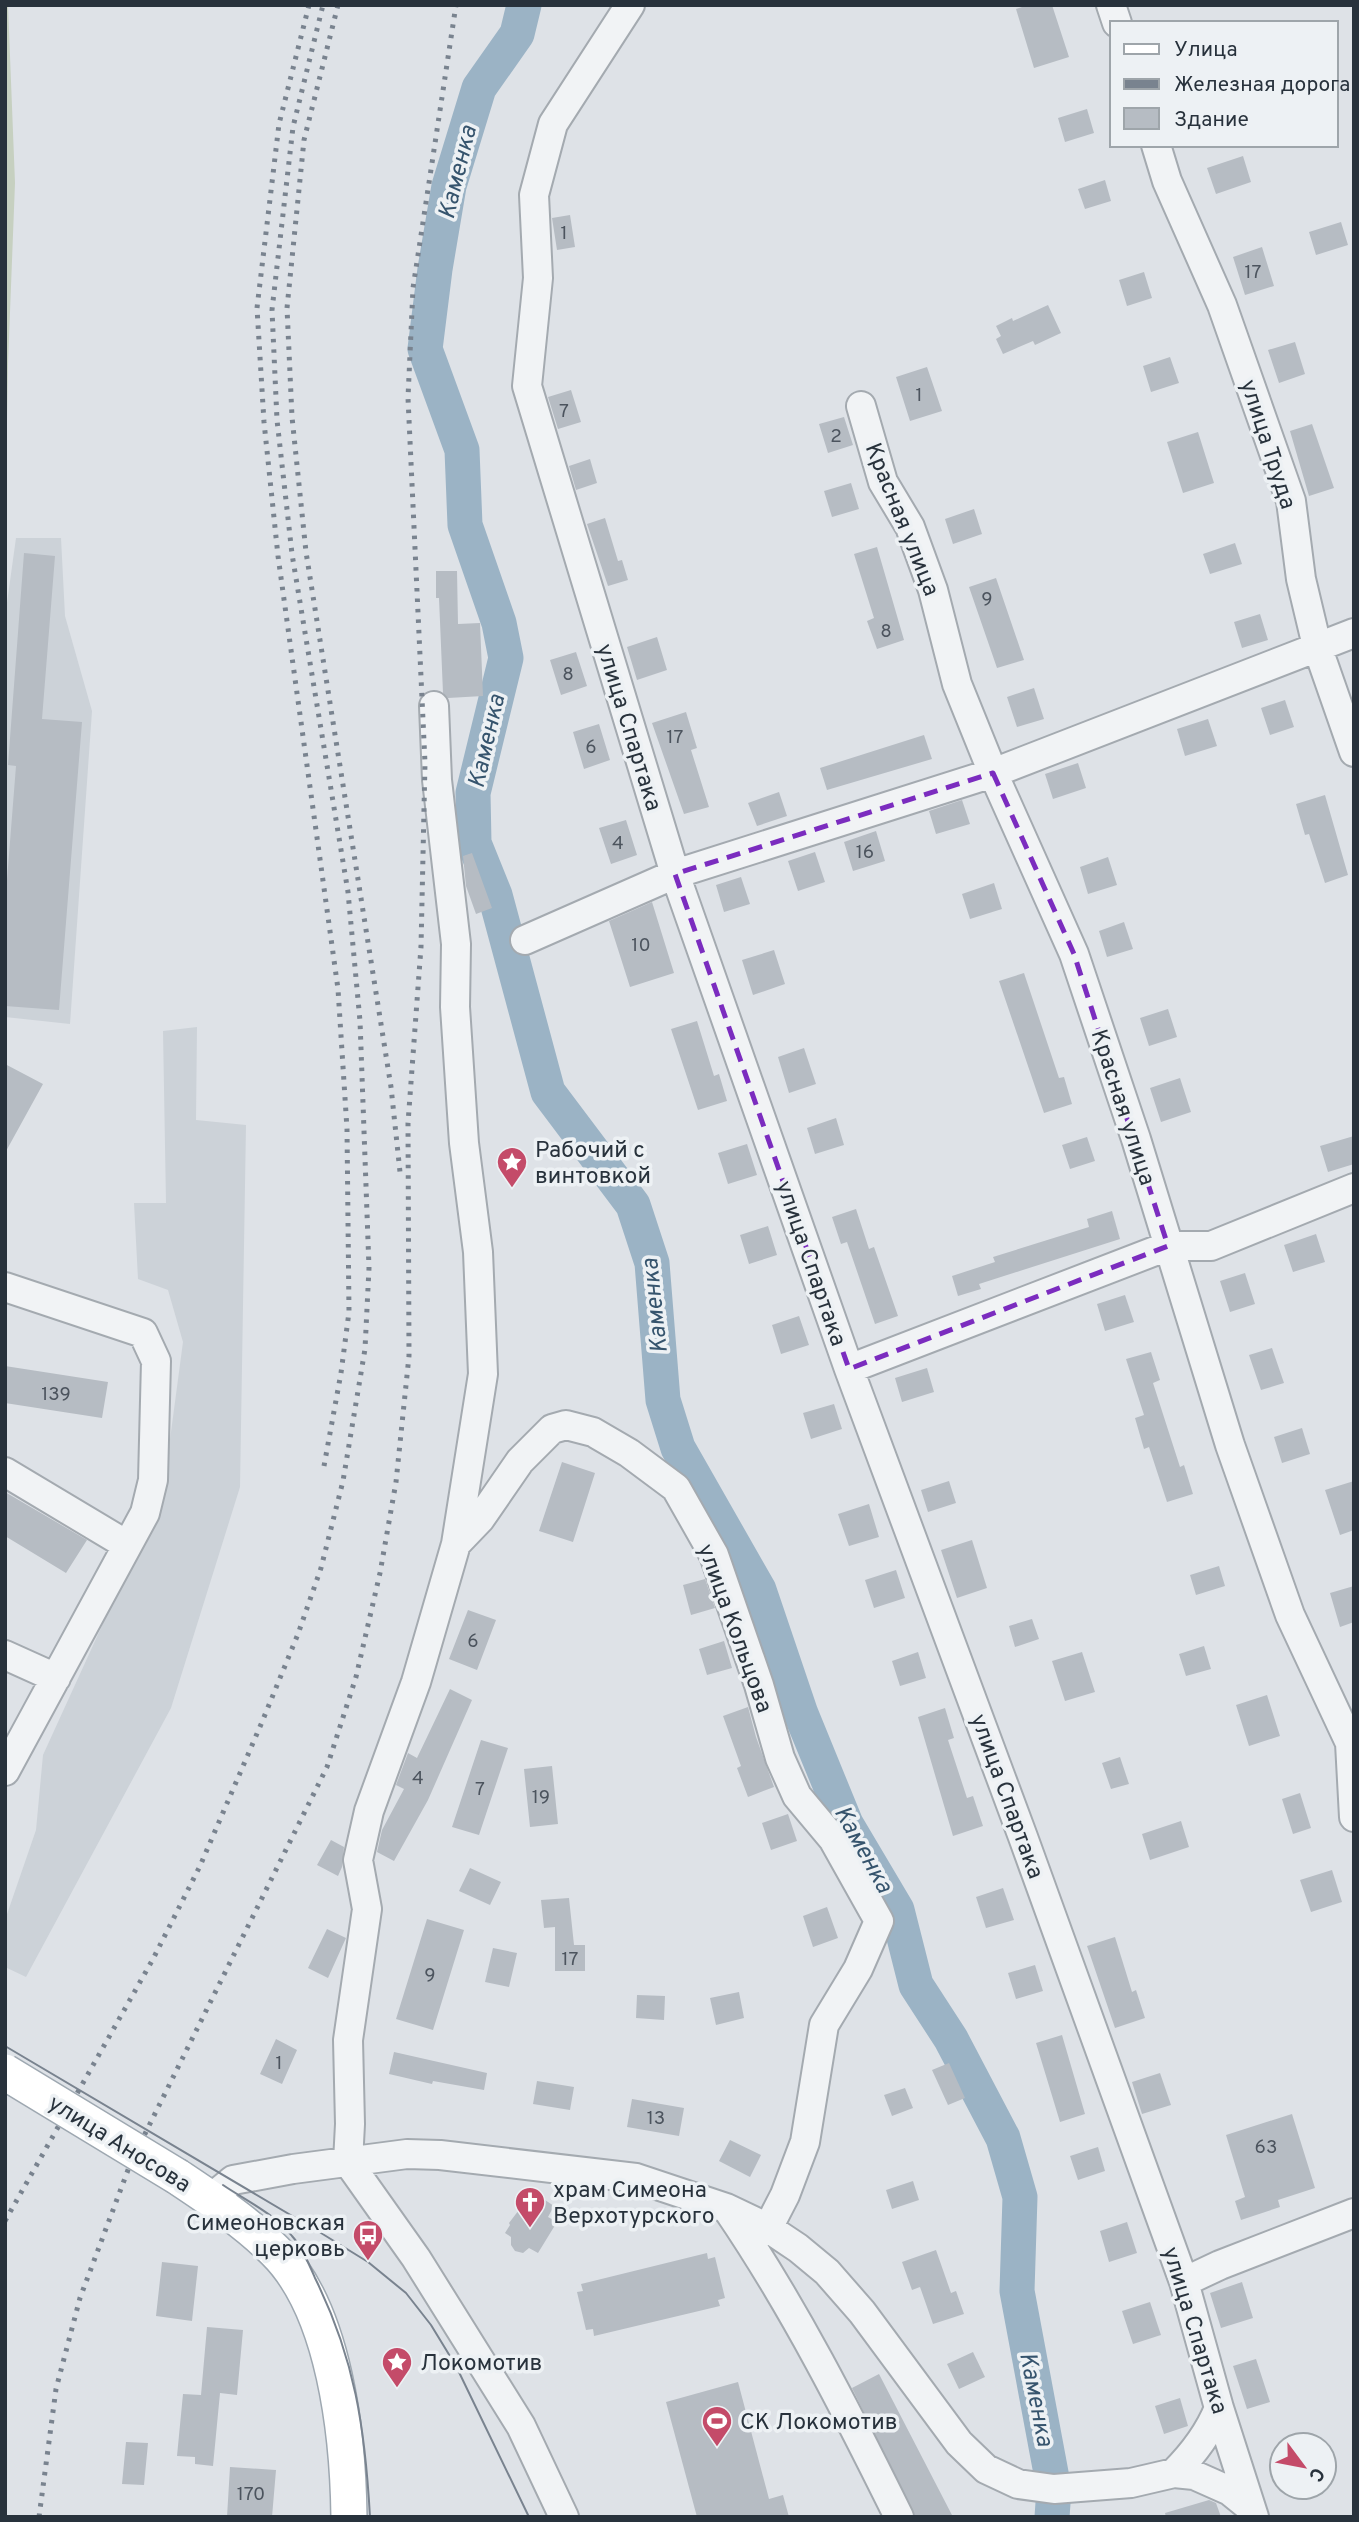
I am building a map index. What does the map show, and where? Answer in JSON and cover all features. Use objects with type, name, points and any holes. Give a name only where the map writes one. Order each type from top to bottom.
[{"type":"main road","name":"улица Аносова","points":[[5,2072],[178,2177],[276,2252],[311,2301],[334,2376],[349,2474],[349,2517]]},
{"type":"street","name":"улица Спартака","points":[[630,5],[554,124],[537,183],[534,195],[538,278],[527,386],[675,874],[849,1369],[1023,1837],[1184,2282],[1219,2408],[1253,2512]]},
{"type":"street","name":"улица Труда","points":[[1157,147],[1167,181],[1222,305],[1291,501],[1299,568],[1317,646],[1354,752]]},
{"type":"street","name":"Красная улица","points":[[861,406],[883,482],[910,527],[933,590],[957,684],[993,773],[1074,954],[1107,1049],[1230,1445],[1290,1615],[1350,1743],[1354,1817]]},
{"type":"street","points":[[525,940],[675,874],[993,773],[1354,633]]},
{"type":"street","points":[[434,706],[437,780],[456,944],[455,1006],[464,1143],[478,1252],[483,1374],[456,1544]]},
{"type":"street","points":[[849,1369],[1168,1246],[1211,1246],[1354,1188]]},
{"type":"street","points":[[5,1287],[143,1333],[156,1361],[153,1480],[145,1513],[5,1771]]},
{"type":"street","name":"улица Кольцова","points":[[348,2162],[348,2040],[367,1909],[358,1860],[369,1811],[416,1682],[456,1544],[480,1519],[520,1461],[552,1429],[566,1425],[593,1432],[629,1453],[676,1488],[714,1555],[759,1685],[780,1758],[797,1796],[833,1839],[879,1922],[858,1969],[824,2025],[806,2142],[785,2195],[768,2228]]},
{"type":"street","points":[[5,1472],[127,1545]]},
{"type":"street","points":[[5,1655],[56,1678]]},
{"type":"street","points":[[210,2199],[233,2180],[407,2154],[508,2162],[636,2178],[726,2207],[768,2228],[827,2272],[862,2312],[959,2443],[986,2469],[1018,2484],[1054,2489],[1131,2483],[1174,2473],[1194,2475],[1230,2491],[1253,2512]]},
{"type":"street","points":[[348,2162],[416,2258],[521,2426],[564,2517]]},
{"type":"street","points":[[726,2207],[768,2270],[851,2420],[899,2517]]},
{"type":"street","points":[[1184,2282],[1220,2265],[1354,2213]]},
{"type":"street","points":[[1174,2473],[1190,2458],[1210,2429],[1219,2408]]},
{"type":"highlighted area","points":[[993,773],[1074,954],[1168,1246],[849,1369],[675,874]]},
{"type":"shaded area","points":[[16,538],[61,538],[65,616],[92,711],[70,1024],[5,1017],[5,617]]},
{"type":"shaded area","points":[[197,1027],[196,1120],[246,1125],[240,1487],[171,1708],[26,1977],[5,1967],[5,1920],[36,1830],[43,1755],[163,1492],[183,1342],[168,1290],[138,1279],[134,1203],[166,1203],[163,1031]]},
{"type":"green space","points":[[5,5],[8,5],[15,183],[5,537]]},
{"type":"building","points":[[1028,5],[1052,5],[1069,57],[1034,68],[1016,9]]},
{"type":"building","points":[[1087,109],[1094,133],[1065,142],[1058,118]]},
{"type":"building","points":[[1243,156],[1251,182],[1216,194],[1207,168]]},
{"type":"building","points":[[1105,180],[1111,201],[1085,209],[1078,189]]},
{"type":"building","points":[[570,215],[575,247],[557,250],[552,218]]},
{"type":"building","points":[[1341,222],[1348,245],[1316,255],[1309,232]]},
{"type":"building","points":[[1262,247],[1274,286],[1245,295],[1233,257]]},
{"type":"building","points":[[1144,272],[1152,298],[1127,306],[1119,280]]},
{"type":"building","points":[[1048,305],[1061,333],[1035,345],[1033,341],[1003,354],[996,339],[1001,336],[996,326]]},
{"type":"building","points":[[1295,342],[1305,374],[1279,383],[1268,350]]},
{"type":"building","points":[[1170,357],[1179,383],[1151,392],[1143,366]]},
{"type":"building","points":[[927,367],[942,411],[910,421],[896,377]]},
{"type":"building","points":[[571,390],[581,422],[558,429],[548,397]]},
{"type":"building","points":[[844,417],[853,445],[828,453],[819,424]]},
{"type":"building","points":[[1312,424],[1334,488],[1309,496],[1290,431]]},
{"type":"building","points":[[1198,432],[1214,483],[1183,493],[1167,442]]},
{"type":"building","points":[[590,459],[597,483],[576,490],[569,466]]},
{"type":"building","points":[[851,483],[859,509],[832,517],[824,491]]},
{"type":"building","points":[[974,509],[982,534],[953,544],[945,519]]},
{"type":"building","points":[[605,518],[618,561],[622,560],[628,580],[608,586],[587,524]]},
{"type":"building","points":[[1235,543],[1242,564],[1210,574],[1203,554]]},
{"type":"building","points":[[877,547],[904,640],[877,649],[867,621],[874,618],[854,554]]},
{"type":"building","points":[[24,553],[55,556],[42,719],[82,722],[59,1010],[5,1006],[5,905],[16,766],[8,765]]},
{"type":"building","points":[[436,571],[457,571],[458,624],[480,623],[483,696],[448,698],[443,693]]},
{"type":"building","points":[[996,578],[1024,660],[997,668],[969,587]]},
{"type":"building","points":[[1260,614],[1268,640],[1242,648],[1234,622]]},
{"type":"building","points":[[657,637],[667,670],[637,680],[627,647]]},
{"type":"building","points":[[576,652],[587,686],[561,695],[550,660]]},
{"type":"building","points":[[1034,688],[1044,719],[1017,727],[1007,697]]},
{"type":"building","points":[[1285,700],[1294,727],[1270,735],[1261,708]]},
{"type":"building","points":[[686,712],[697,748],[691,750],[709,807],[684,814],[652,723]]},
{"type":"building","points":[[1208,719],[1217,746],[1185,756],[1177,729]]},
{"type":"building","points":[[599,724],[610,760],[584,769],[573,732]]},
{"type":"building","points":[[924,735],[932,759],[827,790],[820,768]]},
{"type":"building","points":[[1078,763],[1086,788],[1053,799],[1045,774]]},
{"type":"building","points":[[779,792],[787,816],[757,826],[748,803]]},
{"type":"building","points":[[1325,795],[1348,875],[1325,883],[1309,834],[1305,835],[1296,804]]},
{"type":"building","points":[[962,800],[970,824],[936,834],[929,811]]},
{"type":"building","points":[[626,820],[637,855],[611,864],[599,828]]},
{"type":"building","points":[[876,831],[885,861],[853,871],[844,842]]},
{"type":"building","points":[[815,852],[825,882],[798,891],[788,861]]},
{"type":"building","points":[[472,853],[492,908],[476,914],[466,886],[463,856]]},
{"type":"building","points":[[1108,857],[1117,885],[1088,894],[1080,867]]},
{"type":"building","points":[[741,877],[750,904],[724,912],[716,885]]},
{"type":"building","points":[[994,883],[1002,909],[970,919],[962,894]]},
{"type":"building","points":[[652,902],[674,973],[630,987],[609,921]]},
{"type":"building","points":[[1124,922],[1133,949],[1107,957],[1099,931]]},
{"type":"building","points":[[774,950],[785,984],[753,995],[742,960]]},
{"type":"building","points":[[1024,973],[1059,1078],[1064,1077],[1072,1104],[1044,1113],[999,981]]},
{"type":"building","points":[[1168,1009],[1177,1037],[1149,1046],[1140,1018]]},
{"type":"building","points":[[697,1021],[714,1076],[719,1074],[727,1101],[698,1110],[671,1029]]},
{"type":"building","points":[[804,1048],[816,1084],[789,1093],[778,1057]]},
{"type":"building","points":[[5,1064],[43,1084],[5,1153]]},
{"type":"building","points":[[1180,1078],[1191,1112],[1161,1122],[1150,1088]]},
{"type":"building","points":[[836,1118],[844,1145],[815,1154],[807,1128]]},
{"type":"building","points":[[1354,1136],[1354,1164],[1328,1172],[1320,1146]]},
{"type":"building","points":[[1087,1137],[1095,1161],[1070,1169],[1062,1145]]},
{"type":"building","points":[[747,1144],[757,1175],[728,1184],[718,1153]]},
{"type":"building","points":[[856,1209],[869,1249],[874,1247],[898,1316],[875,1324],[847,1242],[841,1244],[832,1217]]},
{"type":"building","points":[[1112,1211],[1120,1239],[979,1284],[981,1289],[958,1296],[952,1276],[995,1262],[993,1257],[1089,1227],[1087,1219]]},
{"type":"building","points":[[768,1226],[777,1255],[749,1264],[740,1235]]},
{"type":"building","points":[[1316,1234],[1325,1262],[1293,1272],[1284,1245]]},
{"type":"building","points":[[1245,1273],[1255,1304],[1230,1312],[1220,1281]]},
{"type":"building","points":[[1125,1295],[1134,1322],[1105,1331],[1097,1304]]},
{"type":"building","points":[[799,1316],[809,1345],[781,1354],[772,1325]]},
{"type":"building","points":[[1272,1348],[1284,1383],[1261,1390],[1249,1355]]},
{"type":"building","points":[[1151,1352],[1160,1380],[1153,1383],[1180,1467],[1184,1465],[1193,1494],[1167,1502],[1149,1447],[1144,1449],[1135,1418],[1144,1415],[1126,1359]]},
{"type":"building","points":[[5,1366],[108,1382],[102,1418],[5,1403]]},
{"type":"building","points":[[927,1368],[934,1392],[902,1402],[895,1378]]},
{"type":"building","points":[[834,1404],[842,1429],[811,1439],[803,1413]]},
{"type":"building","points":[[1302,1428],[1310,1454],[1282,1463],[1274,1437]]},
{"type":"building","points":[[562,1462],[595,1473],[573,1542],[539,1531]]},
{"type":"building","points":[[949,1481],[956,1503],[928,1512],[921,1490]]},
{"type":"building","points":[[1354,1481],[1354,1530],[1340,1535],[1325,1490]]},
{"type":"building","points":[[5,1492],[87,1540],[66,1573],[5,1536]]},
{"type":"building","points":[[869,1504],[879,1537],[849,1546],[838,1514]]},
{"type":"building","points":[[972,1540],[987,1588],[957,1598],[941,1550]]},
{"type":"building","points":[[1219,1566],[1225,1586],[1196,1595],[1190,1575]]},
{"type":"building","points":[[896,1570],[905,1598],[874,1608],[865,1580]]},
{"type":"building","points":[[705,1579],[715,1608],[691,1615],[683,1585]]},
{"type":"building","points":[[1354,1586],[1354,1622],[1340,1627],[1330,1593]]},
{"type":"building","points":[[468,1610],[496,1620],[477,1670],[449,1659]]},
{"type":"building","points":[[1032,1619],[1039,1639],[1015,1647],[1009,1626]]},
{"type":"building","points":[[724,1641],[732,1668],[707,1675],[699,1649]]},
{"type":"building","points":[[1204,1646],[1211,1669],[1186,1676],[1179,1654]]},
{"type":"building","points":[[918,1652],[926,1678],[900,1686],[892,1661]]},
{"type":"building","points":[[1082,1652],[1095,1692],[1065,1701],[1052,1661]]},
{"type":"building","points":[[450,1689],[472,1700],[428,1800],[394,1861],[377,1852],[382,1830],[404,1789],[396,1785],[408,1753],[417,1758]]},
{"type":"building","points":[[1267,1695],[1280,1736],[1249,1746],[1236,1705]]},
{"type":"building","points":[[748,1707],[774,1787],[748,1797],[737,1768],[741,1766],[723,1716]]},
{"type":"building","points":[[945,1708],[954,1738],[948,1740],[967,1798],[973,1796],[983,1826],[953,1836],[918,1717]]},
{"type":"building","points":[[481,1740],[508,1748],[479,1835],[452,1827]]},
{"type":"building","points":[[1120,1757],[1129,1784],[1111,1789],[1102,1763]]},
{"type":"building","points":[[552,1766],[558,1824],[530,1827],[524,1769]]},
{"type":"building","points":[[1300,1793],[1311,1828],[1293,1834],[1282,1799]]},
{"type":"building","points":[[788,1814],[797,1841],[771,1850],[762,1823]]},
{"type":"building","points":[[1181,1821],[1189,1847],[1150,1860],[1142,1834]]},
{"type":"building","points":[[331,1840],[344,1847],[338,1876],[317,1865]]},
{"type":"building","points":[[470,1868],[501,1882],[490,1905],[459,1891]]},
{"type":"building","points":[[1332,1870],[1342,1902],[1311,1912],[1300,1880]]},
{"type":"building","points":[[1003,1888],[1014,1920],[986,1928],[976,1897]]},
{"type":"building","points":[[569,1898],[574,1945],[585,1945],[585,1971],[555,1971],[555,1927],[544,1928],[541,1900]]},
{"type":"building","points":[[827,1907],[838,1938],[813,1947],[803,1916]]},
{"type":"building","points":[[427,1919],[464,1930],[433,2030],[396,2019]]},
{"type":"building","points":[[327,1929],[346,1938],[328,1978],[308,1968]]},
{"type":"building","points":[[1115,1937],[1132,1992],[1136,1990],[1145,2018],[1115,2028],[1087,1946]]},
{"type":"building","points":[[493,1948],[517,1953],[509,1987],[485,1982]]},
{"type":"building","points":[[1035,1965],[1043,1991],[1016,1999],[1008,1973]]},
{"type":"building","points":[[739,1992],[744,2018],[716,2025],[710,1998]]},
{"type":"building","points":[[637,1995],[665,1996],[664,2020],[636,2018]]},
{"type":"building","points":[[1062,2035],[1085,2114],[1060,2122],[1036,2043]]},
{"type":"building","points":[[276,2039],[297,2050],[282,2084],[260,2074]]},
{"type":"building","points":[[394,2052],[487,2073],[484,2090],[433,2081],[432,2084],[389,2074]]},
{"type":"building","points":[[949,2063],[965,2098],[948,2105],[932,2070]]},
{"type":"building","points":[[1160,2073],[1171,2105],[1142,2114],[1132,2082]]},
{"type":"building","points":[[537,2081],[574,2087],[570,2110],[533,2104]]},
{"type":"building","points":[[905,2088],[913,2108],[892,2116],[884,2095]]},
{"type":"building","points":[[632,2099],[684,2108],[679,2136],[627,2127]]},
{"type":"building","points":[[1292,2114],[1315,2188],[1278,2200],[1280,2207],[1241,2220],[1235,2201],[1245,2197],[1226,2135]]},
{"type":"building","points":[[730,2140],[761,2155],[750,2177],[719,2161]]},
{"type":"building","points":[[1098,2147],[1105,2171],[1078,2180],[1070,2156]]},
{"type":"building","points":[[913,2181],[919,2200],[892,2209],[886,2190]]},
{"type":"building","name":"храм Симеона Верхотурского","points":[[542,2198],[554,2206],[548,2217],[557,2222],[538,2253],[529,2248],[523,2253],[515,2251],[511,2245],[511,2237],[505,2233],[509,2223],[525,2202],[535,2209]]},
{"type":"building","points":[[1127,2222],[1137,2253],[1109,2262],[1100,2231]]},
{"type":"building","points":[[936,2250],[951,2293],[956,2291],[964,2314],[933,2324],[920,2287],[912,2290],[902,2262]]},
{"type":"building","points":[[707,2253],[708,2259],[715,2257],[725,2298],[718,2300],[720,2306],[594,2336],[593,2329],[586,2330],[577,2292],[583,2291],[581,2284]]},
{"type":"building","points":[[162,2262],[198,2266],[192,2321],[156,2316]]},
{"type":"building","points":[[1242,2282],[1253,2318],[1221,2328],[1210,2293]]},
{"type":"building","points":[[1150,2302],[1161,2335],[1133,2344],[1122,2311]]},
{"type":"building","points":[[207,2327],[243,2330],[237,2395],[220,2393],[213,2466],[195,2464],[195,2457],[177,2456],[183,2394],[201,2395]]},
{"type":"building","points":[[973,2352],[985,2377],[959,2389],[947,2364]]},
{"type":"building","points":[[1256,2359],[1270,2402],[1247,2409],[1233,2366]]},
{"type":"building","points":[[879,2374],[953,2517],[915,2517],[852,2388]]},
{"type":"building","name":"СК Локомотив","points":[[738,2382],[769,2499],[783,2495],[789,2517],[697,2517],[666,2402]]},
{"type":"building","points":[[1180,2398],[1188,2426],[1164,2434],[1155,2406]]},
{"type":"building","points":[[126,2442],[148,2443],[144,2485],[122,2484]]},
{"type":"building","points":[[230,2467],[276,2470],[272,2517],[227,2517]]},
{"type":"building","points":[[1209,2500],[1216,2503],[1221,2517],[1166,2517],[1165,2513]]},
{"type":"waterway","name":"Каменка","points":[[524,5],[517,34],[479,88],[449,186],[425,349],[462,450],[465,525],[499,623],[506,658],[473,793],[474,843],[495,895],[548,1092],[633,1205],[652,1263],[663,1400],[678,1448],[759,1590],[801,1714],[846,1824],[897,1910],[916,1985],[951,2039],[1003,2138],[1020,2197],[1017,2291],[1054,2489],[1052,2517]]},
{"type":"tram line","points":[[5,2046],[321,2233],[368,2262],[406,2293],[431,2325],[456,2366],[529,2517]]},
{"type":"tram line","points":[[223,2185],[268,2214],[292,2236],[305,2256],[329,2308],[356,2394],[365,2454],[370,2517]]},
{"type":"railway","points":[[309,5],[279,124],[257,308],[264,422],[278,556],[338,989],[347,1129],[349,1312],[324,1466]]},
{"type":"railway","points":[[5,2221],[153,1959],[200,1866],[262,1722],[298,1634],[321,1568],[343,1481],[365,1349],[369,1268],[360,1021],[348,892],[292,554],[277,420],[272,310],[293,127],[323,5]]},
{"type":"railway","points":[[338,5],[304,140],[287,308],[292,417],[306,552],[391,1087],[400,1172]]},
{"type":"railway","points":[[39,2517],[56,2389],[80,2298],[131,2162],[327,1767],[356,1677],[380,1573],[396,1482],[409,1356],[408,1123],[421,947],[425,763],[408,398],[413,288],[456,5]]},
{"type":"place","name":"Рабочий с винтовкой","points":[[512,1189]]},
{"type":"place","name":"храм Симеона Верхотурского","points":[[530,2229]]},
{"type":"place","name":"Симеоновская церковь","points":[[368,2262]]},
{"type":"place","name":"Локомотив","points":[[397,2389]]},
{"type":"place","name":"СК Локомотив","points":[[717,2448]]}]
